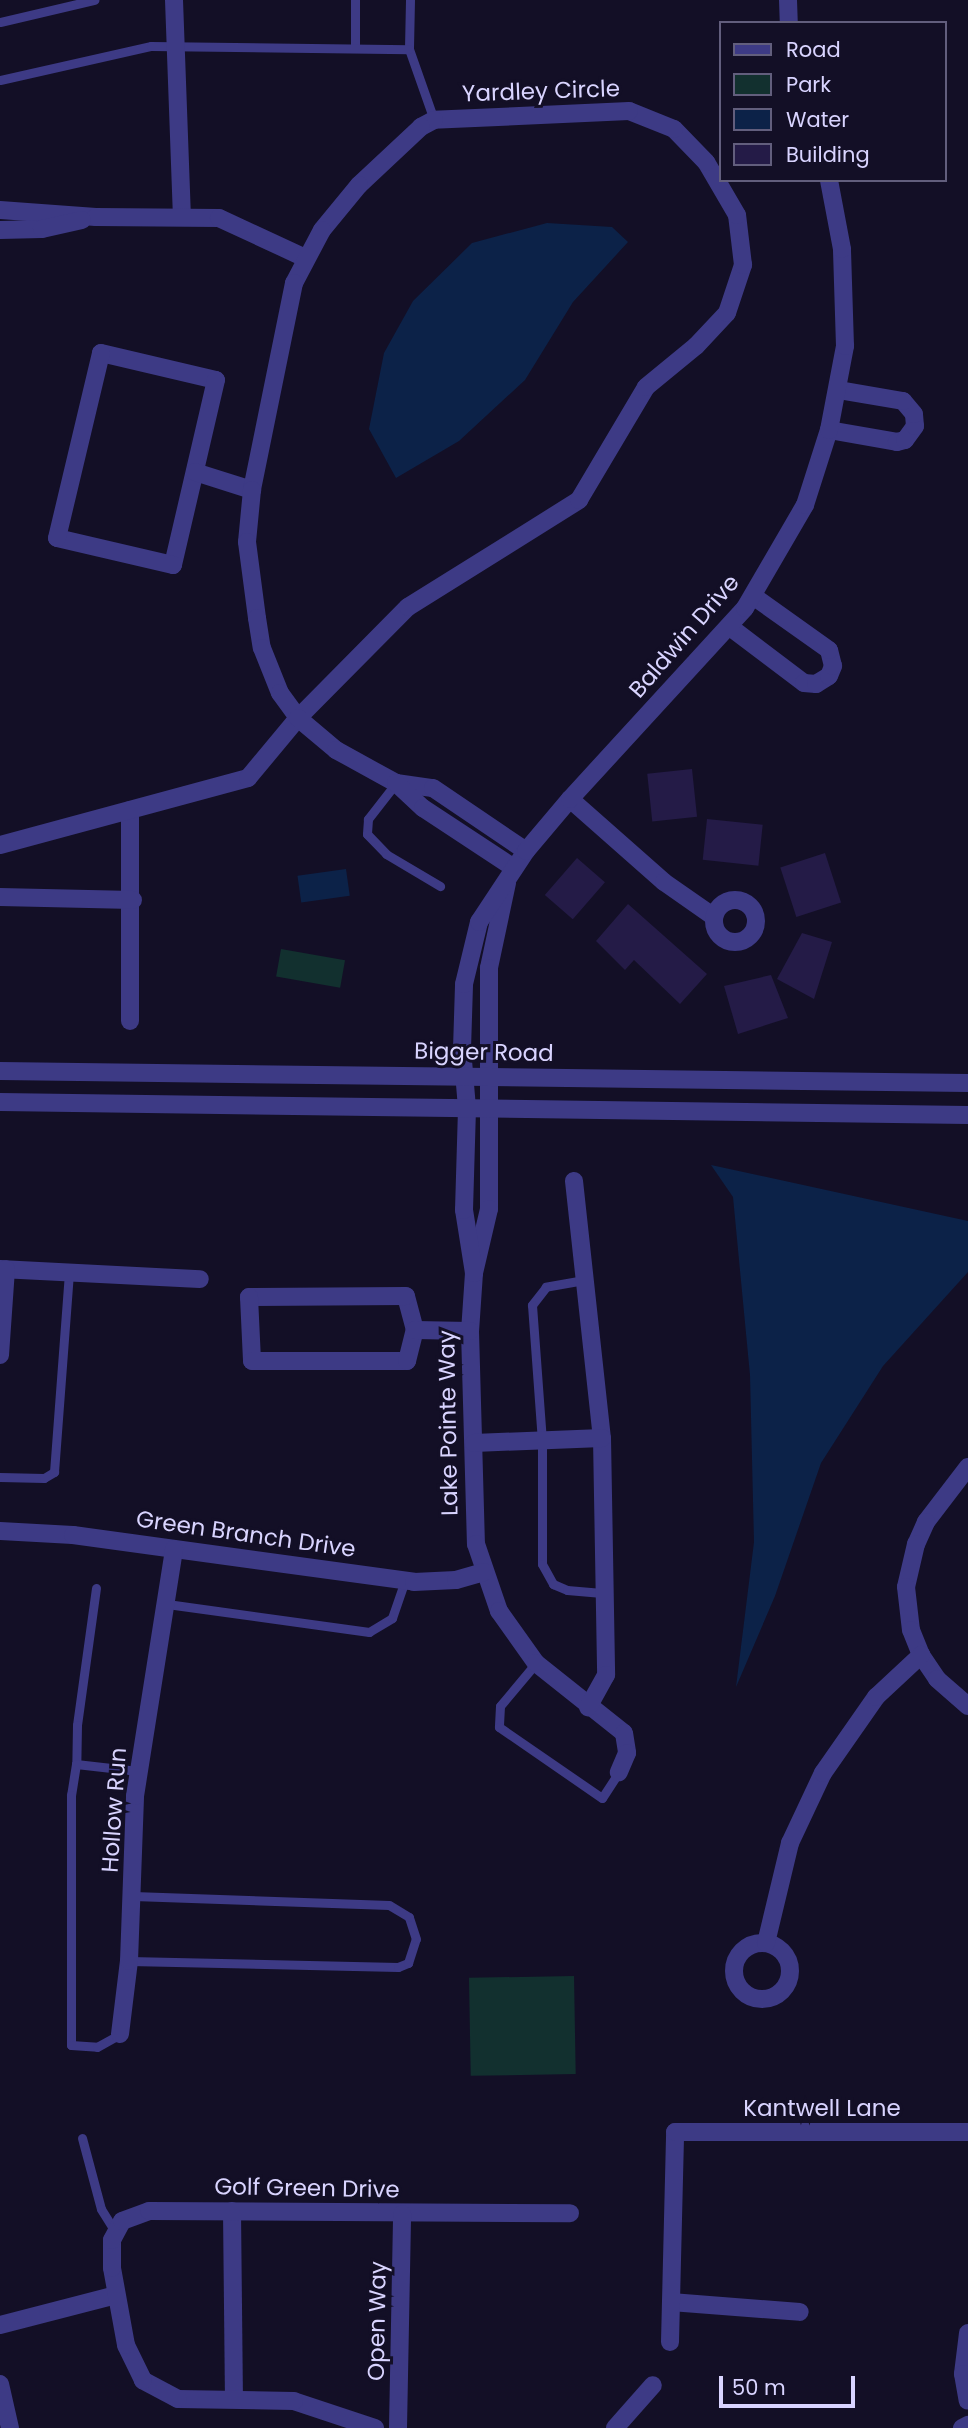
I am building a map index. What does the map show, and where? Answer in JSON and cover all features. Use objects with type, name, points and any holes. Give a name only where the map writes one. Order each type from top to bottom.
[{"type":"street","points":[[174,0],[182,215]]},
{"type":"street","points":[[788,0],[789,21]]},
{"type":"street","name":"Yardley Circle","points":[[299,718],[408,607],[568,511],[579,500],[646,387],[715,329],[737,291],[743,265],[737,215],[694,146],[664,123],[608,109],[433,120],[421,127],[350,194],[305,258],[285,312],[252,490],[247,542],[262,648],[273,681],[299,718],[336,750],[396,783],[423,808],[511,875]]},
{"type":"street","name":"Baldwin Drive","points":[[465,1076],[464,984],[479,922],[526,852],[570,799],[730,627],[753,596],[805,505],[829,430],[838,390],[846,295],[829,182]]},
{"type":"street","points":[[0,210],[96,217],[182,215],[238,224],[305,258]]},
{"type":"street","points":[[0,230],[42,229],[96,217]]},
{"type":"street","points":[[100,353],[216,380],[195,472],[173,565],[57,538],[100,353]]},
{"type":"street","points":[[829,430],[891,443],[905,440],[915,426],[914,414],[903,401],[838,390]]},
{"type":"street","points":[[195,472],[252,490]]},
{"type":"street","points":[[730,627],[804,683],[816,684],[829,676],[833,666],[829,650],[753,596]]},
{"type":"street","points":[[0,845],[248,778],[299,718]]},
{"type":"street","name":"Yardley Circle","points":[[396,783],[433,788],[526,852]]},
{"type":"street","points":[[570,799],[664,882],[714,917]]},
{"type":"street","points":[[130,810],[130,1021]]},
{"type":"street","name":"Baldwin Drive","points":[[490,1109],[489,968],[511,875]]},
{"type":"street","points":[[0,897],[132,900]]},
{"type":"street","name":"Bigger Road","points":[[0,1071],[968,1083]]},
{"type":"street","name":"Lake Pointe Way","points":[[465,1076],[467,1108],[464,1210],[474,1273]]},
{"type":"street","points":[[0,1102],[968,1115]]},
{"type":"street","name":"Lake Pointe Way","points":[[490,1109],[489,1209],[474,1273],[470,1331],[474,1443],[472,1503],[484,1572],[499,1611],[536,1663],[624,1733],[628,1753],[619,1772]]},
{"type":"street","points":[[574,1181],[602,1438],[606,1675],[588,1707]]},
{"type":"street","points":[[0,1355],[3,1269],[200,1279]]},
{"type":"street","points":[[406,1296],[415,1330],[407,1361],[252,1361],[249,1297],[406,1296]]},
{"type":"street","points":[[415,1330],[470,1331]]},
{"type":"street","points":[[474,1443],[602,1438]]},
{"type":"street","points":[[968,1467],[926,1522],[909,1565],[907,1609],[921,1655],[937,1679],[968,1706]]},
{"type":"street","name":"Green Branch Drive","points":[[0,1531],[73,1535],[405,1581],[437,1582],[484,1572]]},
{"type":"street","name":"Hollow Run","points":[[120,2034],[129,1961],[138,1771],[174,1549]]},
{"type":"street","points":[[766,1943],[790,1843],[822,1773],[876,1697],[921,1655]]},
{"type":"street","name":"Kantwell Lane","points":[[671,2302],[675,2132],[968,2132]]},
{"type":"street","name":"Golf Green Drive","points":[[115,2231],[122,2221],[149,2211],[570,2214]]},
{"type":"street","points":[[232,2211],[234,2398]]},
{"type":"street","name":"Open Way","points":[[398,2428],[402,2214]]},
{"type":"street","points":[[115,2231],[112,2269],[116,2295],[126,2346],[143,2380],[178,2399],[294,2401],[375,2428]]},
{"type":"street","points":[[0,2325],[116,2295]]},
{"type":"street","points":[[670,2342],[671,2302],[800,2312]]},
{"type":"street","points":[[968,2333],[963,2364],[968,2401]]},
{"type":"street","points":[[0,2384],[10,2428]]},
{"type":"street","points":[[615,2428],[653,2385]]},
{"type":"street","points":[[962,2428],[968,2425]]},
{"type":"lane","points":[[0,22],[94,0]]},
{"type":"lane","points":[[355,0],[355,48]]},
{"type":"lane","points":[[410,0],[409,49],[433,120]]},
{"type":"lane","points":[[0,80],[151,46],[409,49]]},
{"type":"lane","points":[[396,783],[368,819],[367,834],[386,854],[440,886]]},
{"type":"lane","points":[[0,1477],[44,1478],[54,1472],[69,1272]]},
{"type":"lane","points":[[584,1280],[546,1287],[532,1305],[542,1440],[542,1564],[553,1584],[567,1590],[604,1593]]},
{"type":"lane","points":[[167,1604],[369,1632],[392,1618],[405,1581]]},
{"type":"lane","points":[[96,1588],[77,1725],[76,1764],[71,1795],[71,2045],[97,2047],[120,2034]]},
{"type":"lane","points":[[536,1663],[500,1706],[499,1727],[602,1798],[619,1772]]},
{"type":"lane","points":[[76,1764],[138,1771]]},
{"type":"lane","points":[[129,1961],[398,1967],[408,1963],[416,1940],[409,1917],[389,1905],[132,1896]]},
{"type":"lane","points":[[82,2138],[101,2209],[115,2231]]},
{"type":"green space","points":[[281,949],[345,960],[340,988],[276,977]]},
{"type":"green space","points":[[574,1976],[576,2074],[471,2076],[469,1978]]},
{"type":"water","points":[[547,223],[612,227],[628,242],[573,302],[525,380],[459,441],[396,478],[369,429],[384,353],[413,301],[472,243]]},
{"type":"water","points":[[346,869],[350,896],[301,903],[297,876]]},
{"type":"water","points":[[711,1165],[968,1221],[968,1272],[883,1366],[821,1463],[775,1596],[736,1687],[754,1542],[750,1375],[733,1197]]},
{"type":"building","points":[[692,769],[697,817],[652,821],[647,774]]},
{"type":"building","points":[[707,819],[763,825],[758,866],[703,860]]},
{"type":"building","points":[[825,853],[841,902],[796,917],[780,868]]},
{"type":"building","points":[[577,858],[605,882],[573,919],[545,895]]},
{"type":"building","points":[[628,904],[707,974],[680,1004],[634,960],[625,970],[596,941]]},
{"type":"building","points":[[802,933],[832,942],[814,999],[777,979]]},
{"type":"building","points":[[771,975],[788,1018],[738,1034],[724,986]]}]
